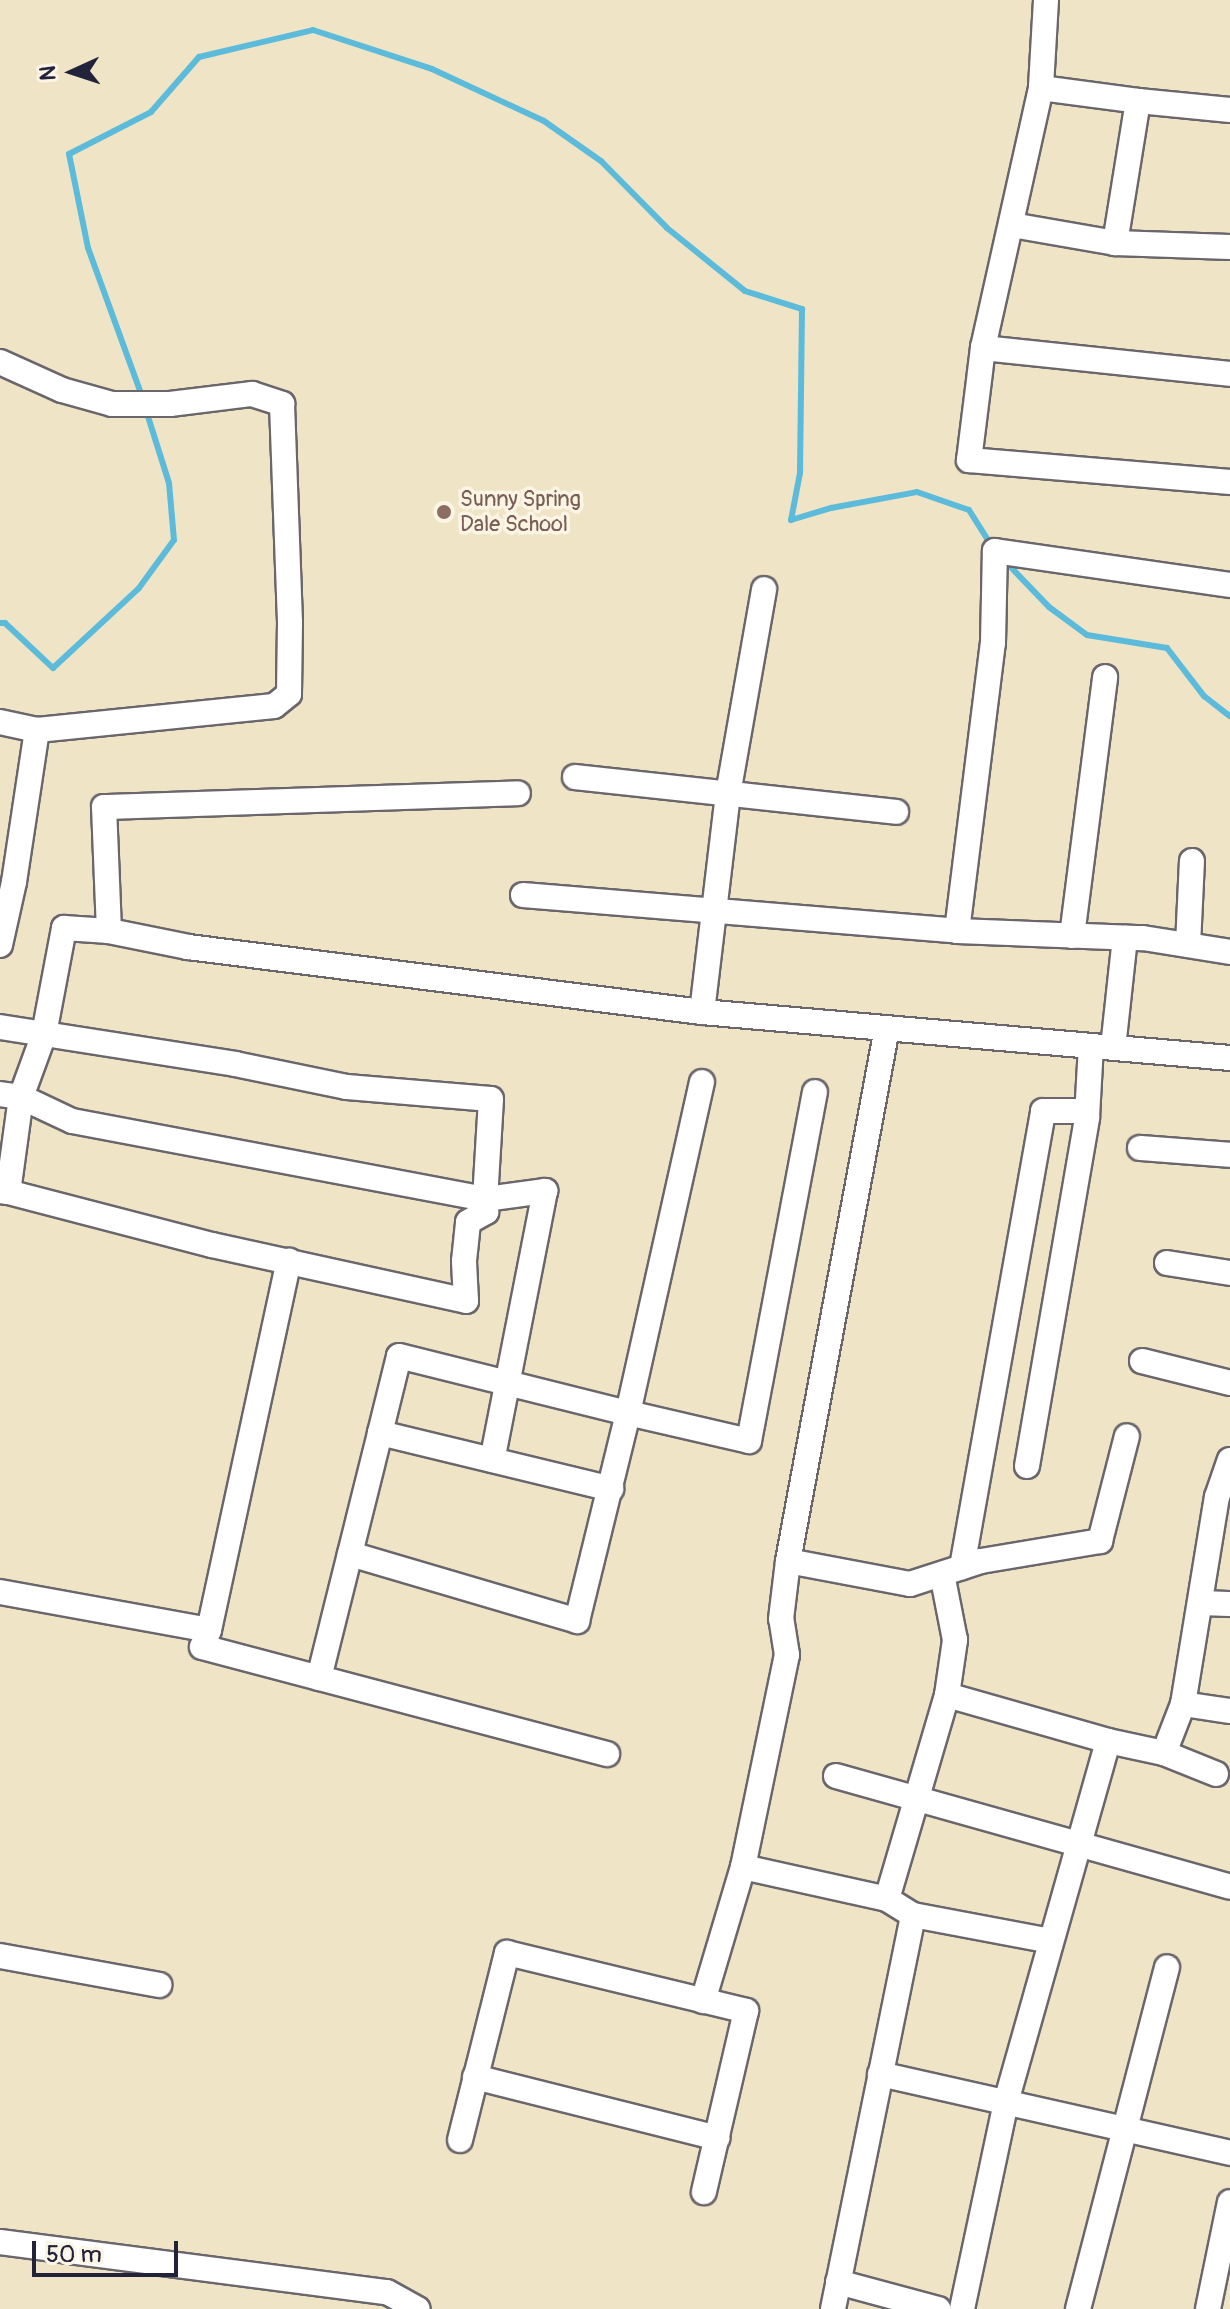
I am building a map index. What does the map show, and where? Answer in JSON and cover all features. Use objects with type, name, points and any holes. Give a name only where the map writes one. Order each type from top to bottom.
[{"type":"street","points":[[1046,0],[1041,88],[983,348],[969,460],[1230,482]]},
{"type":"street","points":[[1041,88],[1230,110]]},
{"type":"street","points":[[1115,243],[1138,101]]},
{"type":"street","points":[[1012,225],[1115,243],[1230,247]]},
{"type":"street","points":[[983,348],[1230,374]]},
{"type":"street","points":[[0,362],[62,390],[112,404],[170,404],[252,394],[282,404],[289,694],[274,706],[37,730],[0,722]]},
{"type":"street","points":[[957,931],[993,643],[995,551],[1230,585]]},
{"type":"street","points":[[702,1012],[728,794],[764,589]]},
{"type":"street","points":[[1072,936],[1105,677]]},
{"type":"street","points":[[0,945],[12,808],[37,730]]},
{"type":"street","points":[[575,777],[896,812]]},
{"type":"street","points":[[109,931],[104,807],[518,793]]},
{"type":"street","points":[[1188,945],[1192,861]]},
{"type":"street","points":[[523,895],[957,931],[1125,938],[1230,952]]},
{"type":"street","points":[[0,1027],[44,1034],[235,1064],[347,1087],[491,1099],[486,1212],[468,1222],[464,1261],[466,1301],[212,1245],[4,1191],[10,1095],[44,1034],[64,928],[109,931],[188,947],[702,1012],[1230,1058]]},
{"type":"street","points":[[1027,1466],[1087,1111],[1125,938]]},
{"type":"street","points":[[703,2001],[743,1867],[787,1655],[781,1619],[788,1561],[887,1028]]},
{"type":"street","points":[[350,1554],[577,1621],[611,1489],[702,1082]]},
{"type":"street","points":[[319,1678],[399,1356],[749,1441],[815,1092]]},
{"type":"street","points":[[10,1095],[72,1121],[485,1199],[545,1191],[492,1460]]},
{"type":"street","points":[[887,1899],[947,1695],[955,1640],[952,1570],[1043,1111],[1087,1111]]},
{"type":"street","points":[[1140,1148],[1230,1155]]},
{"type":"street","points":[[289,1261],[209,1630],[202,1647],[607,1754]]},
{"type":"street","points":[[1167,1263],[1230,1273]]},
{"type":"street","points":[[1142,1361],[1230,1383]]},
{"type":"street","points":[[380,1433],[611,1489]]},
{"type":"street","points":[[788,1561],[910,1584],[952,1570],[1100,1541],[1127,1436]]},
{"type":"street","points":[[1164,1753],[1183,1704],[1200,1603],[1230,1460]]},
{"type":"street","points":[[0,1592],[209,1630]]},
{"type":"street","points":[[1200,1603],[1230,1604]]},
{"type":"street","points":[[947,1695],[1108,1741],[1164,1753],[1216,1774]]},
{"type":"street","points":[[1183,1704],[1230,1711]]},
{"type":"street","points":[[962,2309],[1006,2102],[1108,1741]]},
{"type":"street","points":[[836,1776],[1230,1887]]},
{"type":"street","points":[[743,1867],[887,1899],[913,1915],[1050,1941]]},
{"type":"street","points":[[833,2309],[913,1915]]},
{"type":"street","points":[[460,2140],[507,1953],[746,2011],[704,2192]]},
{"type":"street","points":[[0,1956],[159,1985]]},
{"type":"street","points":[[1078,2309],[1167,1967]]},
{"type":"street","points":[[880,2074],[1230,2153]]},
{"type":"street","points":[[475,2077],[717,2138]]},
{"type":"street","points":[[1208,2309],[1230,2202]]},
{"type":"street","points":[[0,2242],[387,2292],[418,2309]]},
{"type":"street","points":[[838,2282],[938,2309]]},
{"type":"waterway","points":[[143,399],[88,248],[69,154],[151,112],[199,57],[313,30],[432,69],[544,121],[601,161],[667,228],[745,291],[802,309],[800,473],[791,520],[831,508],[917,492],[969,510],[993,548]]},
{"type":"waterway","points":[[0,623],[5,623],[53,668],[139,588],[174,540],[169,483],[146,410]]},
{"type":"waterway","points":[[1003,559],[1049,607],[1087,635],[1167,648],[1204,696],[1230,716]]},
{"type":"place","name":"Sunny Spring Dale School","points":[[444,512]]}]
